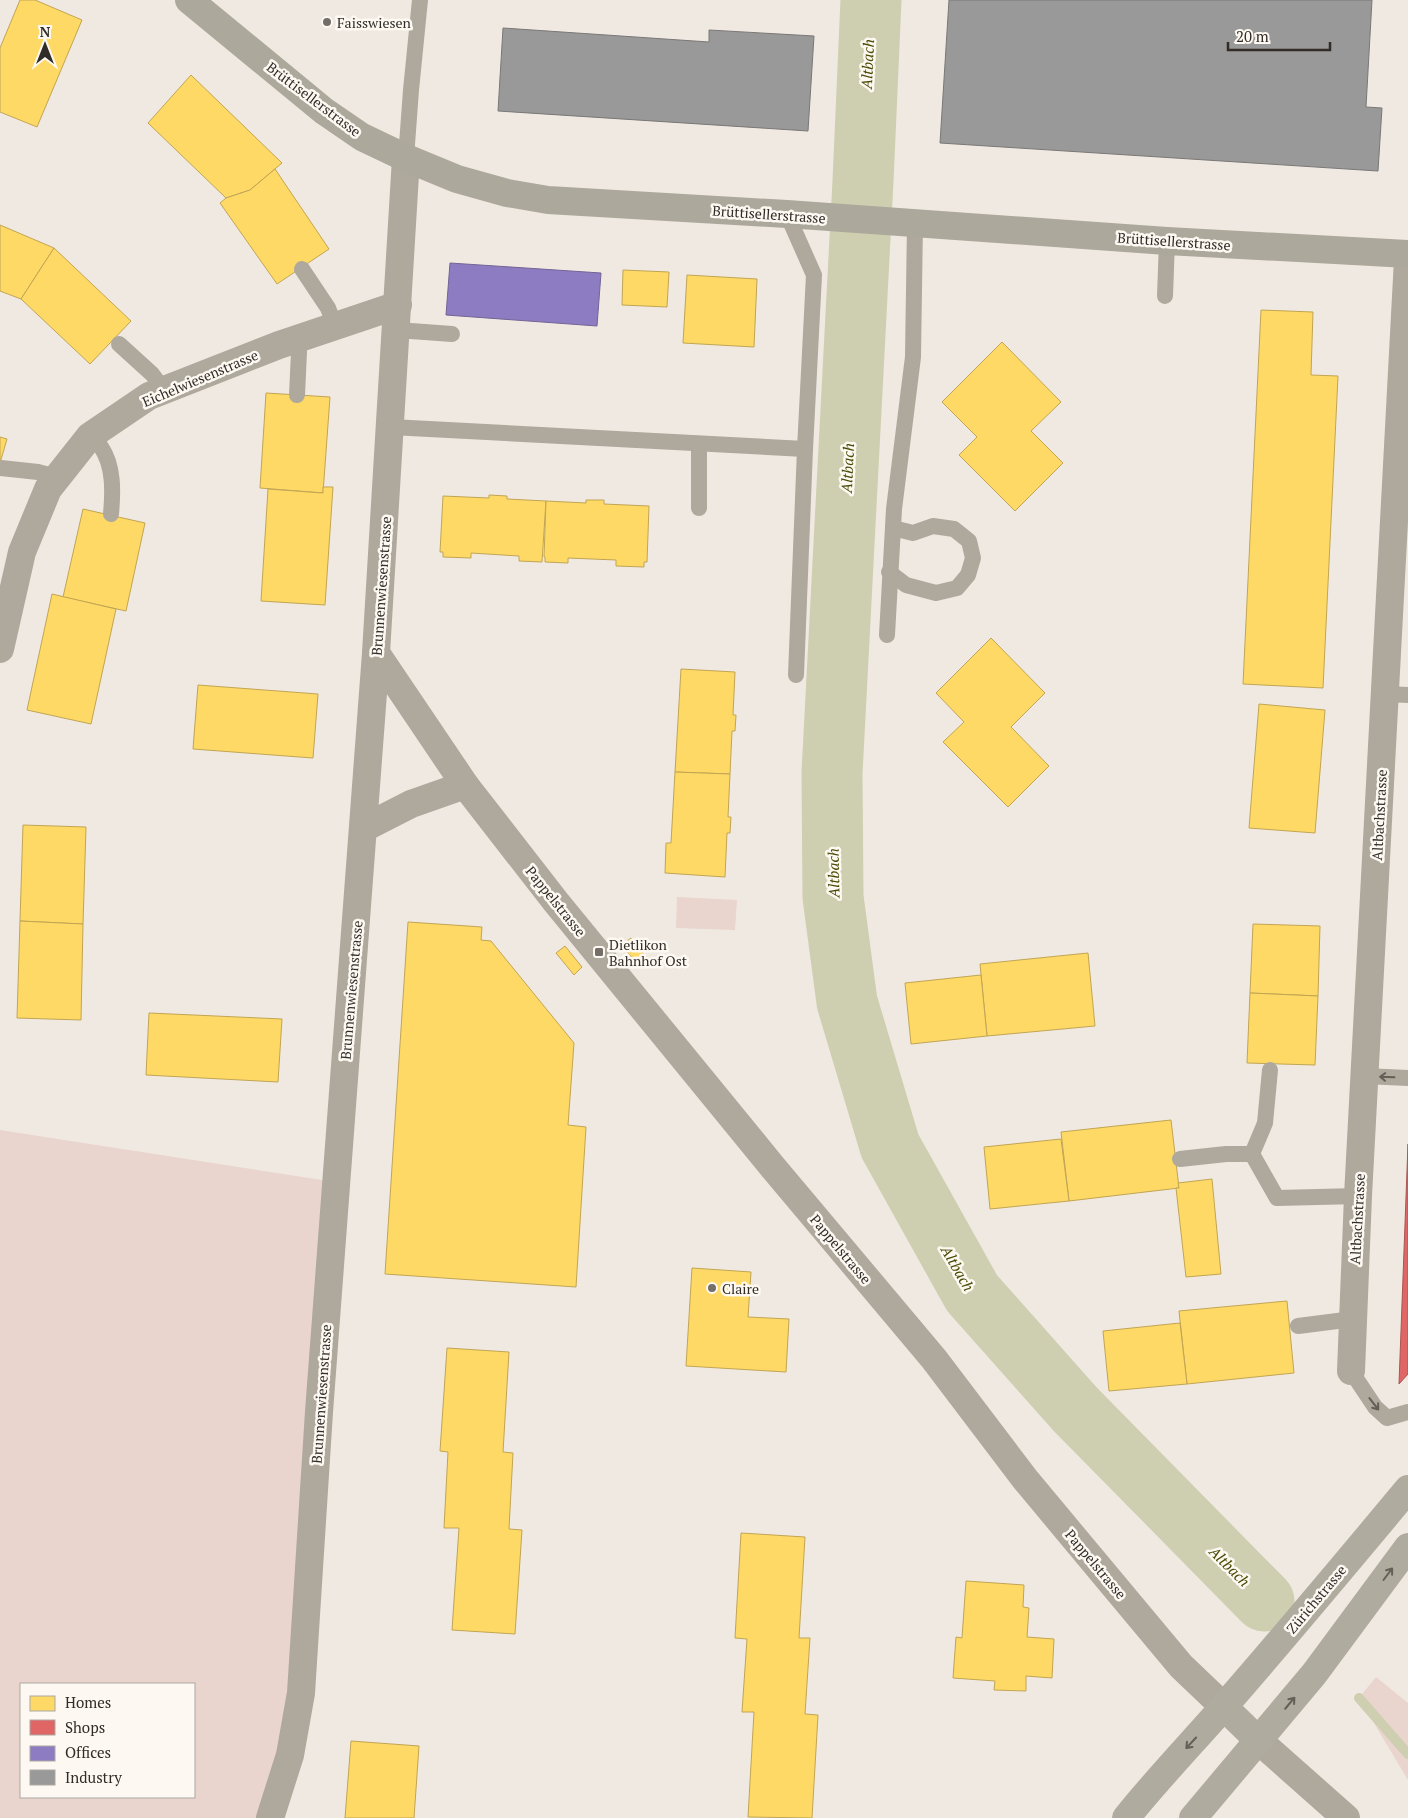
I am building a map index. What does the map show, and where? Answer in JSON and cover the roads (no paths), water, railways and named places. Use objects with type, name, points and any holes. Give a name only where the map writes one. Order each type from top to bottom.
[{"type":"main road","name":"Zürichstrasse","points":[[1126,1818],[1156,1780],[1224,1707],[1408,1489]]},
{"type":"main road","points":[[1193,1818],[1314,1674],[1408,1547]]},
{"type":"main road","points":[[1224,1707],[1258,1740]]},
{"type":"street","name":"Brüttisellerstrasse","points":[[189,0],[324,111],[362,137],[406,158],[474,184],[507,193],[548,200],[787,214],[1167,241],[1408,254]]},
{"type":"street","name":"Brunnenwiesenstrasse","points":[[270,1818],[290,1755],[301,1693],[333,1211],[376,653],[406,158]]},
{"type":"street","name":"Altbachstrasse","points":[[1351,1371],[1365,1076],[1397,695],[1408,259]]},
{"type":"street","name":"Eichelwiesenstrasse","points":[[0,650],[22,552],[48,489],[90,436],[149,396],[164,390],[335,326],[397,317]]},
{"type":"street","name":"Pappelstrasse","points":[[376,653],[465,786],[556,902],[711,1092],[934,1359],[1024,1479],[1181,1666],[1224,1707]]},
{"type":"street","points":[[364,828],[411,804],[465,786]]},
{"type":"street","points":[[1258,1740],[1346,1818]]},
{"type":"lane","points":[[406,158],[410,90],[420,0]]},
{"type":"lane","points":[[787,214],[814,275],[796,675]]},
{"type":"lane","points":[[887,635],[892,528],[913,357],[904,223]]},
{"type":"lane","points":[[1166,296],[1167,241]]},
{"type":"lane","points":[[302,269],[328,308],[335,326]]},
{"type":"lane","points":[[397,317],[452,334]]},
{"type":"lane","points":[[296,339],[299,352],[297,395]]},
{"type":"lane","points":[[119,344],[152,374],[164,390]]},
{"type":"lane","points":[[391,427],[805,450]]},
{"type":"lane","points":[[90,436],[101,447],[110,470],[113,494],[111,514]]},
{"type":"lane","points":[[698,444],[698,508]]},
{"type":"lane","points":[[1,468],[38,472],[57,477]]},
{"type":"lane","points":[[890,572],[906,585],[936,593],[957,588],[968,575],[973,558],[969,541],[954,529],[933,526],[914,533],[892,528]]},
{"type":"lane","points":[[1252,1154],[1265,1123],[1270,1070]]},
{"type":"lane","points":[[1365,1076],[1408,1078]]},
{"type":"lane","points":[[1180,1159],[1226,1154],[1252,1154]]},
{"type":"lane","points":[[1252,1154],[1277,1198],[1358,1196]]},
{"type":"lane","points":[[1298,1326],[1353,1319]]},
{"type":"lane","points":[[1351,1371],[1375,1407],[1387,1418],[1408,1412]]},
{"type":"waterway","name":"Altbach","points":[[871,0],[832,773],[833,897],[847,1002],[890,1146],[972,1293],[1075,1409],[1264,1601]]},
{"type":"waterway","name":"Altbach","points":[[1359,1698],[1408,1754]]},
{"type":"place","name":"Faisswiesen","points":[[327,22]]},
{"type":"place","name":"Dietlikon Bahnhof Ost","points":[[599,952]]},
{"type":"place","name":"Claire","points":[[712,1288]]}]
